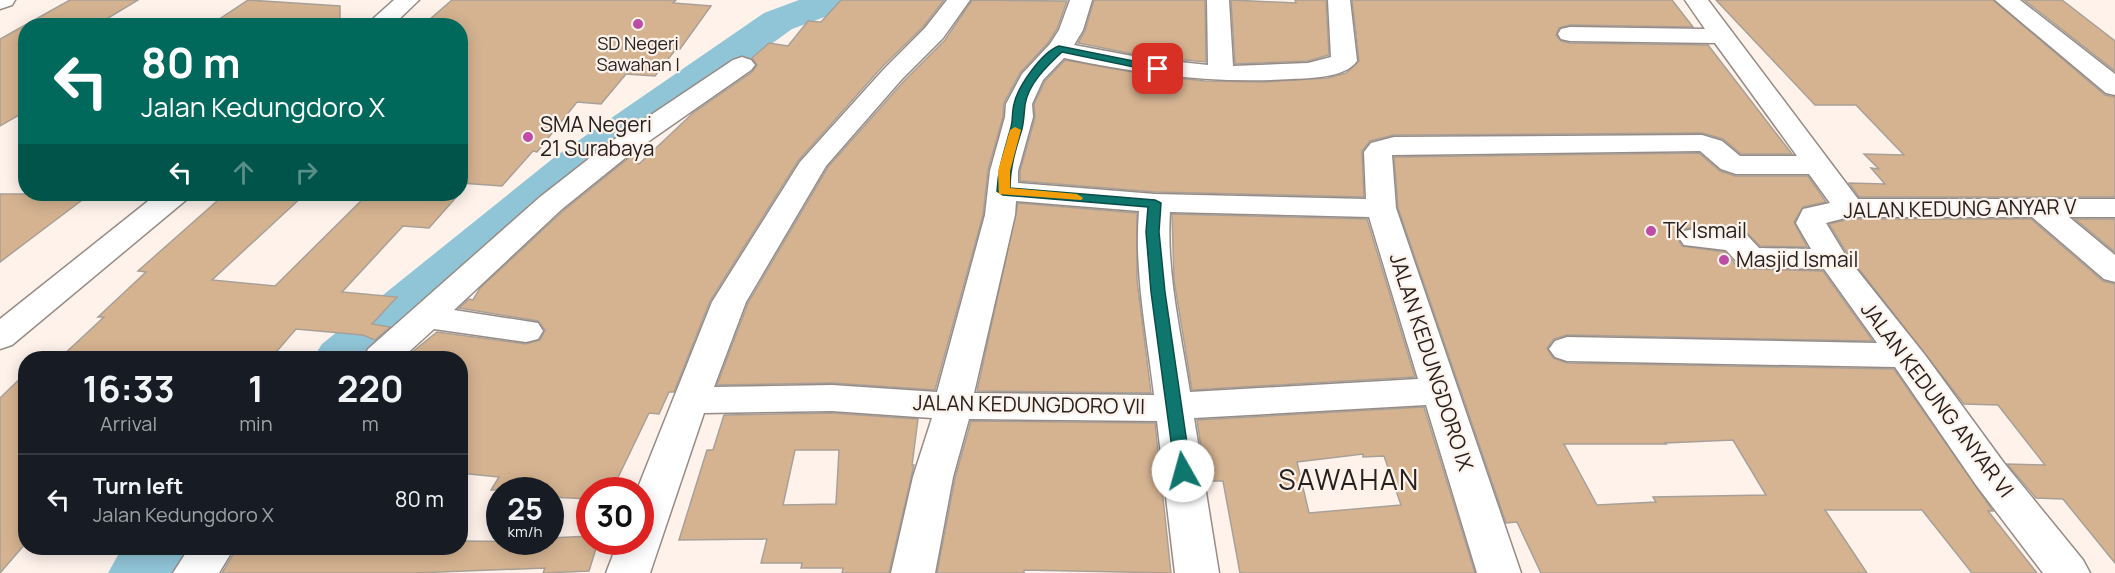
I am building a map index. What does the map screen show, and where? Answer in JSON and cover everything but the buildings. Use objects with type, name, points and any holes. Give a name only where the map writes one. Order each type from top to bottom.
[{"type":"street","points":[[0,2],[4,0]]},
{"type":"street","points":[[386,18],[408,0]]},
{"type":"street","points":[[654,500],[729,302],[814,162],[934,33],[959,0]]},
{"type":"street","points":[[913,573],[933,477],[954,406],[961,365],[1000,215],[1004,171],[1019,117],[1019,105],[1041,66],[1059,49],[1071,30],[1081,0]]},
{"type":"street","points":[[1218,0],[1221,74]]},
{"type":"street","points":[[1059,49],[1158,69],[1221,74],[1253,75],[1327,68],[1344,61],[1339,0]]},
{"type":"street","points":[[1696,0],[1849,208]]},
{"type":"street","points":[[2006,0],[2115,87]]},
{"type":"street","points":[[1570,34],[1723,36]]},
{"type":"street","points":[[389,351],[551,203],[619,148],[742,65]]},
{"type":"street","name":"JALAN KEDUNGDORO IX","points":[[1499,573],[1381,208],[1378,152],[1394,145],[1701,143],[1714,146],[1728,162],[1737,165],[1818,165]]},
{"type":"street","points":[[1003,191],[1155,203],[1381,208]]},
{"type":"street","points":[[0,337],[166,201]]},
{"type":"street","points":[[1155,203],[1153,232],[1158,292],[1197,573]]},
{"type":"street","name":"JALAN KEDUNG ANYAR V","points":[[1811,223],[1814,215],[1849,208],[2115,208]]},
{"type":"street","points":[[2040,208],[2115,272]]},
{"type":"street","name":"JALAN KEDUNG ANYAR VI","points":[[1811,223],[1833,260],[1905,355],[1990,474],[2068,573]]},
{"type":"street","points":[[1695,238],[1735,241],[1750,257],[1833,260]]},
{"type":"street","points":[[427,317],[526,331]]},
{"type":"street","points":[[1567,349],[1905,355]]},
{"type":"street","name":"JALAN KEDUNGDORO VII","points":[[690,400],[851,398],[954,406],[1175,407],[1274,399],[1440,391]]},
{"type":"street","points":[[195,573],[208,555]]},
{"type":"street","points":[[628,573],[634,555]]},
{"type":"waterway","points":[[351,351],[573,166],[778,21],[816,7],[844,0]]},
{"type":"waterway","points":[[144,573],[158,555]]},
{"type":"slow traffic","points":[[1015,130],[1004,171],[1003,191],[1077,198]]},
{"type":"place","name":"SD Negeri Sawahan I","points":[[638,24]]},
{"type":"place","name":"SMA Negeri 21 Surabaya","points":[[528,137]]},
{"type":"place","name":"TK Ismail","points":[[1651,231]]},
{"type":"place","name":"Masjid Ismail","points":[[1724,260]]},
{"type":"district","name":"SAWAHAN","points":[[1349,480]]},
{"type":"route","points":[[1158,69],[1059,49],[1031,79],[1019,105],[1019,117],[1004,171],[1003,191],[1155,203],[1153,232],[1158,292],[1183,471]]}]
